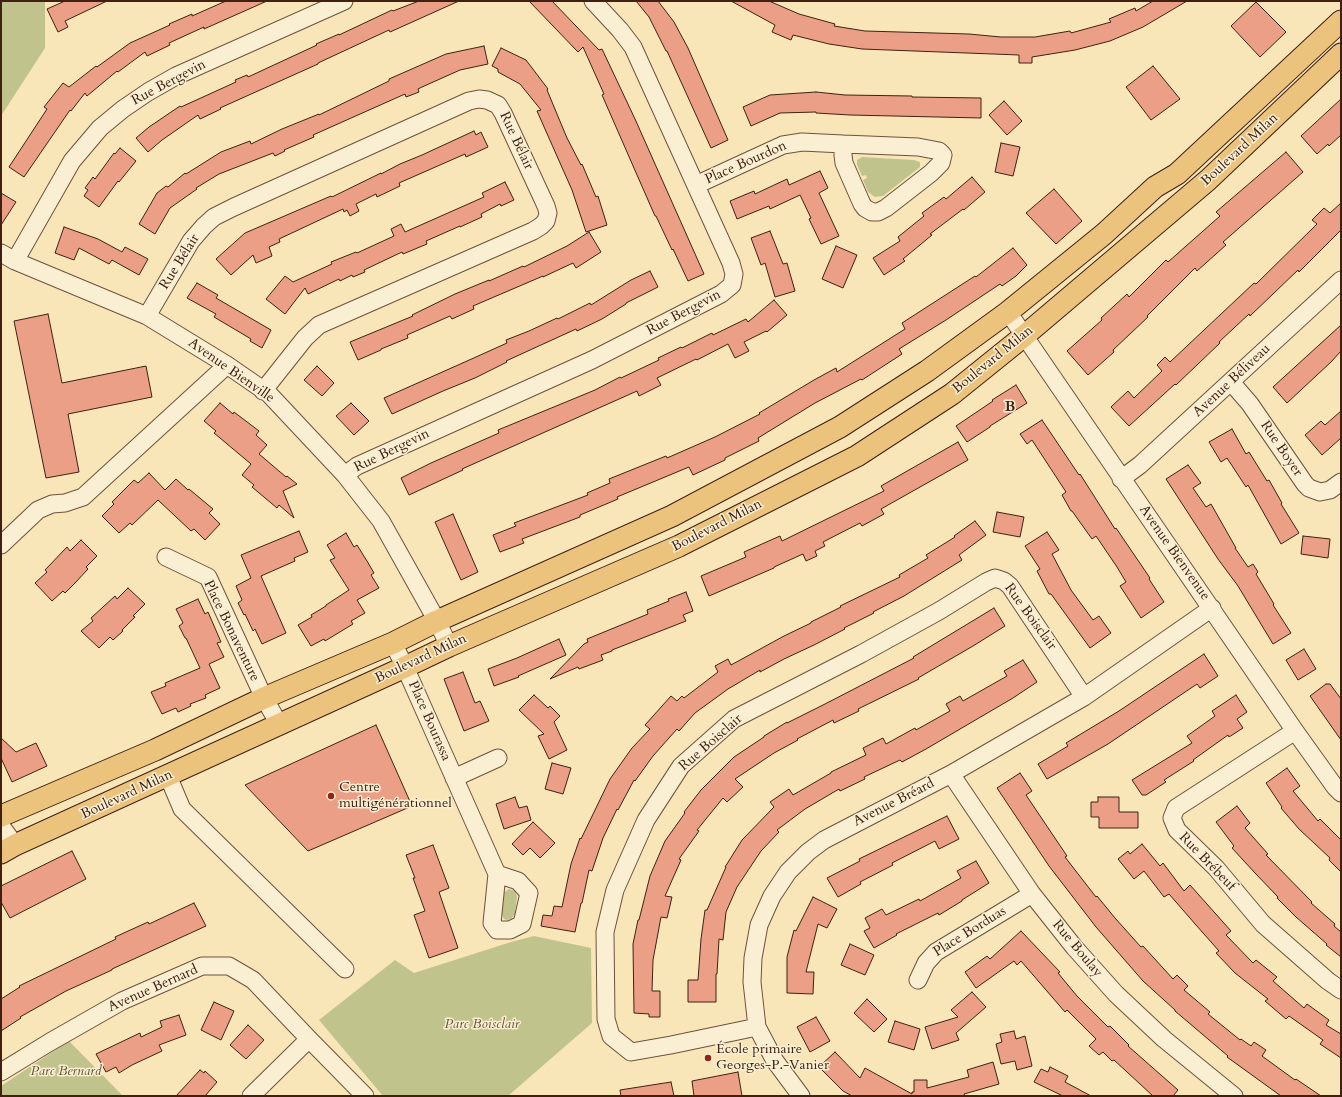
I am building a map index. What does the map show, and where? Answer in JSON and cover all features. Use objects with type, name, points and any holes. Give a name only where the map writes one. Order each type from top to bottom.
[{"type":"main road","name":"Boulevard Milan","points":[[1,816],[155,750],[264,698],[393,643],[437,621],[672,516],[840,427],[927,371],[1008,312],[1104,234],[1155,187],[1177,174],[1341,22]]},
{"type":"main road","name":"Boulevard Milan","points":[[8,849],[279,724],[405,668],[448,646],[679,546],[857,456],[952,394],[1024,336],[1208,180],[1341,54]]},
{"type":"street","name":"Rue Bergevin","points":[[8,257],[72,161],[100,128],[122,109],[176,76],[344,1]]},
{"type":"street","name":"Rue Bergevin","points":[[345,475],[357,466],[592,360],[730,288],[734,278],[733,269],[633,47],[593,1]]},
{"type":"street","name":"Rue Bélair","points":[[147,316],[191,241],[200,230],[214,218],[234,207],[469,101],[479,99],[487,100],[498,105],[546,206],[548,213],[546,221],[533,231],[319,325],[305,338],[263,391]]},
{"type":"street","name":"Place Bourdon","points":[[696,185],[784,145],[802,142],[918,146],[939,151],[943,155],[941,163],[931,173],[889,206],[878,212],[872,212],[865,208],[862,204],[844,162],[843,144]]},
{"type":"street","name":"Avenue Bienville","points":[[8,257],[147,316],[227,365],[269,394],[345,475],[381,522],[437,621],[448,646]]},
{"type":"street","name":"Avenue Béliveau","points":[[1122,479],[1140,465],[1341,280]]},
{"type":"street","name":"Avenue Bienvenue","points":[[1008,312],[1295,731],[1335,787],[1341,793]]},
{"type":"street","points":[[1,545],[38,510],[52,504],[83,497],[227,365]]},
{"type":"street","name":"Rue Boyer","points":[[1231,382],[1250,404],[1309,488],[1320,492],[1330,490],[1341,482]]},
{"type":"street","name":"Place Bonaventure","points":[[166,557],[208,578],[264,698],[279,724]]},
{"type":"street","name":"Rue Boisclair","points":[[758,1027],[631,1052],[611,1036],[606,1020],[605,932],[615,890],[646,820],[681,766],[734,719],[861,654],[995,578],[1004,581],[1010,586],[1084,697]]},
{"type":"street","name":"Avenue Bréard","points":[[801,1096],[775,1061],[764,1043],[758,1027],[752,982],[754,946],[763,915],[769,901],[782,879],[801,858],[824,840],[951,774],[1084,697],[1212,608]]},
{"type":"street","name":"Place Bourassa","points":[[393,643],[497,874]]},
{"type":"street","name":"Rue Brébeuf","points":[[1295,731],[1176,808],[1172,818],[1177,830],[1216,868],[1263,924],[1328,981],[1341,990]]},
{"type":"street","name":"Place Bourassa","points":[[454,778],[498,758]]},
{"type":"street","name":"Rue Boulay","points":[[951,774],[1032,894],[1074,947],[1116,994],[1164,1039],[1234,1096]]},
{"type":"street","points":[[168,776],[182,809],[345,969]]},
{"type":"street","points":[[1,826],[8,849]]},
{"type":"street","name":"Place Borduas","points":[[918,980],[926,963],[936,952],[1032,894]]},
{"type":"street","name":"Avenue Bernard","points":[[1,1072],[122,1001],[202,966],[229,966],[253,980],[365,1096]]},
{"type":"street","points":[[251,1096],[309,1039]]},
{"type":"green space","points":[[1,1],[45,1],[45,48],[1,116]]},
{"type":"green space","points":[[862,157],[914,160],[920,162],[920,167],[883,196],[875,197],[868,192],[863,180],[867,178],[866,175],[862,176],[857,165],[857,160]]},
{"type":"green space","points":[[509,889],[515,891],[517,896],[515,914],[511,919],[507,920],[504,919],[501,913],[503,893]]},
{"type":"green space","name":"Parc Boisclair","points":[[534,936],[591,948],[592,1023],[508,1096],[383,1096],[319,1020],[395,960],[414,973]]},
{"type":"green space","name":"Parc Bernard","points":[[69,1041],[123,1096],[1,1096],[1,1086]]},
{"type":"building","points":[[65,1],[107,1],[65,21],[68,27],[58,32],[47,9]]},
{"type":"building","points":[[226,1],[267,1],[169,43],[170,45],[147,56],[145,52],[118,72],[117,71],[87,96],[85,93],[71,111],[70,110],[24,177],[9,167],[47,109],[44,107],[63,83],[69,87],[96,66],[97,67],[130,43],[170,25],[169,24]]},
{"type":"building","points":[[419,1],[459,1],[390,32],[389,30],[220,108],[221,109],[200,119],[198,115],[162,140],[148,152],[136,138],[149,127],[180,106],[181,107],[236,82],[235,80],[247,75],[248,77],[317,45],[316,44],[392,10],[393,11]]},
{"type":"building","points":[[529,1],[552,1],[599,50],[602,49],[704,274],[688,281],[655,216],[602,95],[604,94],[583,47],[578,52]]},
{"type":"building","points":[[636,1],[658,1],[674,22],[688,48],[728,140],[711,148],[667,51],[649,17]]},
{"type":"building","points":[[731,1],[769,1],[799,14],[835,24],[834,26],[865,31],[1035,37],[1070,31],[1071,33],[1111,22],[1109,19],[1135,8],[1136,11],[1153,1],[1187,1],[1143,27],[1110,41],[1075,50],[1032,57],[1032,63],[1019,63],[1019,55],[862,49],[829,44],[793,35],[791,40],[772,32],[775,25]]},
{"type":"building","points":[[1256,2],[1286,32],[1260,57],[1231,26]]},
{"type":"building","points":[[484,46],[488,64],[460,70],[418,89],[419,92],[406,97],[405,94],[313,135],[314,137],[284,150],[285,151],[275,156],[273,153],[219,174],[196,188],[197,189],[170,208],[155,234],[139,224],[157,193],[166,186],[168,187],[185,173],[186,174],[221,152],[250,141],[251,144],[282,129],[319,115],[389,81],[389,79],[446,54]]},
{"type":"building","points":[[501,48],[526,60],[548,89],[547,90],[567,138],[581,165],[582,164],[596,197],[598,196],[607,225],[586,232],[572,190],[537,111],[541,110],[520,84],[498,72],[498,69],[492,66]]},
{"type":"building","points":[[1153,66],[1180,99],[1151,120],[1126,87]]},
{"type":"building","points":[[816,92],[845,95],[981,98],[981,118],[850,115],[816,112],[780,113],[751,126],[743,107],[770,95]]},
{"type":"building","points":[[1341,99],[1341,135],[1317,154],[1301,136]]},
{"type":"building","points":[[1004,101],[1022,121],[1007,135],[989,115]]},
{"type":"building","points":[[474,131],[476,135],[481,132],[488,147],[466,157],[465,154],[399,183],[400,186],[377,197],[376,194],[356,204],[359,211],[350,216],[347,210],[344,212],[343,209],[279,239],[280,242],[269,247],[272,256],[256,263],[253,255],[231,275],[216,259],[245,233],[331,196],[332,197],[400,164]]},
{"type":"building","points":[[1001,143],[1020,147],[1013,176],[995,172]]},
{"type":"building","points":[[120,148],[136,161],[119,182],[118,181],[99,207],[84,196],[88,190],[85,188],[93,177],[95,179],[114,153],[115,154]]},
{"type":"building","points":[[1286,152],[1303,172],[1223,242],[1226,245],[1197,271],[1195,268],[1147,316],[1148,317],[1113,350],[1114,352],[1088,375],[1067,351],[1102,320],[1101,318],[1127,294],[1129,297],[1166,260],[1168,262],[1220,216],[1216,212]]},
{"type":"building","points":[[820,171],[828,188],[819,193],[839,236],[821,244],[800,195],[770,209],[769,206],[737,219],[730,201],[754,191],[755,194],[787,179],[789,185]]},
{"type":"building","points":[[972,177],[985,192],[964,210],[963,209],[930,234],[932,235],[903,259],[905,261],[884,275],[873,258],[900,241],[898,237],[924,216],[922,213],[944,197],[946,199]]},
{"type":"building","points":[[505,182],[514,200],[501,206],[500,204],[481,214],[482,217],[426,241],[427,244],[403,254],[402,252],[364,270],[365,272],[353,277],[352,275],[340,281],[339,279],[308,294],[305,288],[285,314],[266,299],[285,276],[293,282],[332,264],[331,262],[356,252],[357,253],[394,236],[391,229],[401,224],[405,232],[484,197],[482,193]]},
{"type":"building","points":[[1054,189],[1082,221],[1056,244],[1026,213]]},
{"type":"building","points":[[1,193],[16,202],[1,225]]},
{"type":"building","points":[[1341,203],[1341,230],[1299,272],[1298,270],[1250,316],[1249,314],[1176,385],[1175,384],[1129,426],[1111,407],[1128,391],[1134,398],[1162,371],[1157,365],[1165,357],[1170,362],[1254,283],[1256,284],[1317,224],[1312,220],[1324,208],[1330,213]]},
{"type":"building","points":[[64,227],[98,239],[122,252],[125,247],[148,259],[139,275],[112,260],[109,264],[79,248],[74,260],[55,253]]},
{"type":"building","points":[[770,231],[783,264],[787,263],[795,291],[775,297],[765,263],[761,265],[751,238]]},
{"type":"building","points":[[589,232],[601,252],[576,268],[573,263],[473,306],[474,309],[452,319],[450,316],[407,335],[408,338],[358,360],[350,342],[413,316],[412,315],[455,294],[523,266],[524,267],[567,246]]},
{"type":"building","points":[[836,246],[857,255],[843,288],[822,279]]},
{"type":"building","points":[[1013,248],[1027,265],[1016,276],[1002,286],[1000,284],[899,349],[902,354],[862,380],[861,379],[815,403],[758,438],[759,441],[725,458],[725,460],[693,475],[689,467],[617,497],[618,499],[580,515],[580,517],[522,539],[524,543],[500,552],[493,535],[516,526],[514,523],[588,495],[587,493],[610,483],[609,479],[666,456],[667,458],[715,437],[760,414],[759,413],[836,368],[837,372],[905,329],[902,323],[975,276],[976,277]]},
{"type":"building","points":[[650,271],[658,287],[626,303],[602,319],[577,331],[576,329],[506,361],[507,362],[475,378],[392,414],[384,398],[507,343],[506,340],[557,318],[558,319],[590,303],[591,305],[631,280]]},
{"type":"building","points":[[197,283],[218,295],[216,298],[271,330],[262,348],[250,341],[251,339],[214,317],[216,314],[187,298]]},
{"type":"building","points":[[774,300],[787,315],[767,332],[766,331],[744,342],[749,351],[735,358],[728,344],[657,378],[661,385],[639,396],[637,391],[462,469],[463,470],[409,495],[401,478],[499,433],[498,430],[595,390],[712,333],[713,335],[746,319],[748,322]]},
{"type":"building","points":[[48,314],[62,383],[146,366],[152,397],[68,414],[79,472],[46,478],[14,321]]},
{"type":"building","points":[[1341,325],[1341,351],[1287,403],[1273,387]]},
{"type":"building","points":[[317,366],[334,383],[322,396],[304,380]]},
{"type":"building","points":[[1016,385],[1027,403],[967,442],[956,426]]},
{"type":"building","points":[[220,403],[233,414],[234,412],[259,431],[256,435],[267,445],[259,454],[286,477],[287,476],[297,484],[283,491],[294,518],[279,505],[277,508],[252,487],[254,485],[242,475],[251,464],[214,433],[216,431],[204,421]]},
{"type":"building","points":[[351,403],[369,421],[354,435],[336,416]]},
{"type":"building","points":[[1341,411],[1341,438],[1322,455],[1305,435],[1321,421],[1325,425]]},
{"type":"building","points":[[1042,420],[1079,475],[1080,474],[1115,529],[1116,528],[1150,578],[1149,579],[1164,602],[1141,618],[1120,586],[1126,582],[1117,567],[1096,536],[1092,539],[1071,511],[1062,495],[1066,492],[1032,440],[1027,444],[1020,434]]},
{"type":"building","points":[[1232,429],[1246,454],[1249,452],[1267,481],[1269,480],[1282,503],[1281,504],[1299,533],[1281,544],[1248,485],[1246,487],[1227,458],[1221,462],[1209,442]]},
{"type":"building","points":[[958,442],[968,460],[881,509],[884,514],[862,526],[860,523],[823,542],[825,546],[815,551],[817,556],[806,561],[803,554],[709,596],[701,576],[746,557],[744,552],[780,536],[782,541],[884,491],[881,486]]},
{"type":"building","points":[[1188,465],[1201,483],[1193,488],[1206,507],[1211,504],[1235,548],[1248,567],[1253,564],[1258,572],[1256,574],[1274,604],[1273,605],[1291,633],[1273,644],[1238,586],[1218,559],[1166,479]]},
{"type":"building","points":[[149,473],[165,490],[176,479],[213,509],[209,513],[220,524],[205,540],[194,529],[191,531],[158,500],[132,525],[130,523],[119,533],[102,516],[114,504],[112,502],[134,480],[138,483]]},
{"type":"building","points":[[997,512],[1024,517],[1020,537],[993,532]]},
{"type":"building","points":[[453,514],[478,572],[461,580],[435,522]]},
{"type":"building","points":[[975,521],[986,535],[959,555],[962,560],[904,596],[844,628],[845,629],[760,672],[760,670],[728,689],[695,713],[679,731],[677,729],[653,756],[635,781],[634,780],[618,810],[617,809],[603,838],[592,871],[589,870],[575,932],[541,926],[543,915],[552,916],[554,906],[562,907],[571,864],[580,838],[581,839],[610,779],[632,748],[650,729],[645,725],[671,696],[677,701],[682,696],[684,698],[718,672],[715,666],[728,659],[731,665],[841,607],[840,606],[900,577],[899,575],[928,558],[926,555],[955,537],[954,536]]},
{"type":"building","points":[[299,531],[308,552],[294,558],[295,561],[261,576],[286,633],[262,644],[255,629],[253,631],[238,603],[242,600],[236,586],[251,578],[241,555]]},
{"type":"building","points":[[1047,532],[1059,550],[1052,554],[1071,590],[1093,620],[1099,616],[1111,633],[1090,648],[1051,594],[1049,594],[1037,571],[1040,569],[1025,546]]},
{"type":"building","points":[[346,533],[354,547],[357,545],[367,561],[374,573],[371,575],[379,588],[357,600],[365,613],[351,621],[353,624],[325,641],[324,639],[311,646],[298,625],[312,617],[311,615],[349,590],[330,560],[335,558],[327,545]]},
{"type":"building","points":[[1303,536],[1330,539],[1328,558],[1301,554]]},
{"type":"building","points":[[81,540],[97,556],[86,567],[88,569],[65,593],[63,591],[52,601],[35,583],[47,572],[45,570],[67,547],[70,551]]},
{"type":"building","points":[[128,588],[145,604],[133,616],[135,617],[122,630],[123,631],[113,640],[110,637],[99,648],[81,631],[93,621],[91,618],[115,596],[117,599]]},
{"type":"building","points":[[686,592],[693,611],[683,615],[686,621],[601,655],[603,660],[579,669],[578,667],[550,679],[584,644],[588,642],[587,639],[648,614],[647,610]]},
{"type":"building","points":[[198,599],[205,614],[208,612],[221,642],[217,643],[224,657],[209,664],[220,688],[205,695],[206,698],[190,704],[191,706],[178,712],[176,708],[162,714],[151,692],[166,686],[165,683],[200,668],[179,626],[183,623],[176,609]]},
{"type":"building","points":[[994,608],[1005,626],[918,678],[919,679],[858,709],[859,711],[834,723],[833,720],[797,739],[798,740],[774,753],[735,779],[743,787],[727,802],[723,798],[697,830],[699,831],[679,859],[681,860],[665,896],[672,897],[667,918],[661,917],[653,960],[652,991],[660,991],[660,1017],[649,1017],[649,1014],[634,1013],[633,944],[650,876],[665,841],[685,813],[684,812],[701,790],[734,757],[764,736],[787,722],[914,658],[913,657]]},
{"type":"building","points":[[559,639],[566,655],[518,676],[519,677],[494,686],[488,669]]},
{"type":"building","points":[[1304,649],[1316,669],[1298,680],[1286,660]]},
{"type":"building","points":[[1204,654],[1218,676],[1200,688],[1197,684],[1108,744],[1047,779],[1038,764],[1068,746],[1066,743],[1119,711]]},
{"type":"building","points":[[1023,660],[1037,682],[1013,698],[902,762],[900,760],[864,777],[865,779],[840,791],[839,789],[805,809],[777,830],[779,832],[761,851],[737,887],[726,912],[723,940],[719,939],[716,974],[716,1002],[688,1002],[688,980],[698,980],[705,910],[707,910],[725,867],[742,840],[774,807],[770,802],[789,789],[793,795],[831,772],[866,755],[863,748],[883,738],[886,744],[915,728],[916,730],[950,711],[946,704],[960,696],[963,701],[1007,676],[1004,671]]},
{"type":"building","points":[[463,672],[475,703],[480,701],[489,721],[464,731],[444,679]]},
{"type":"building","points":[[1326,684],[1330,684],[1341,699],[1341,740],[1310,696]]},
{"type":"building","points":[[534,695],[548,708],[550,706],[560,716],[554,722],[567,750],[549,759],[538,736],[544,734],[519,710]]},
{"type":"building","points":[[1236,695],[1247,712],[1237,719],[1243,728],[1229,737],[1228,735],[1193,760],[1194,761],[1164,780],[1166,782],[1146,795],[1142,795],[1132,780],[1192,743],[1187,736],[1215,716],[1212,711]]},
{"type":"building","name":"Centre multigénérationnel","points":[[376,725],[412,806],[308,851],[245,785]]},
{"type":"building","points":[[1,738],[16,752],[36,743],[47,766],[12,782],[1,758]]},
{"type":"building","points":[[552,763],[571,768],[563,794],[545,789]]},
{"type":"building","points":[[1287,768],[1300,786],[1293,791],[1318,821],[1320,819],[1341,840],[1341,872],[1329,860],[1330,858],[1299,829],[1281,808],[1282,807],[1266,783]]},
{"type":"building","points":[[1020,773],[1032,791],[1026,795],[1067,856],[1065,857],[1096,897],[1097,896],[1141,947],[1143,946],[1173,979],[1177,975],[1188,986],[1184,990],[1210,1012],[1208,1014],[1240,1040],[1241,1039],[1251,1046],[1254,1042],[1266,1050],[1262,1056],[1295,1080],[1296,1079],[1321,1096],[1281,1096],[1227,1057],[1228,1056],[1175,1011],[1143,981],[1096,927],[1049,866],[997,788]]},
{"type":"building","points":[[515,797],[519,808],[527,806],[531,820],[504,829],[496,804]]},
{"type":"building","points":[[1098,797],[1119,797],[1119,812],[1138,812],[1138,828],[1099,828],[1099,817],[1091,817],[1091,802],[1098,802]]},
{"type":"building","points":[[1237,806],[1250,823],[1245,828],[1268,854],[1266,855],[1312,902],[1311,903],[1335,924],[1334,926],[1341,932],[1341,957],[1326,945],[1327,944],[1277,898],[1278,897],[1232,848],[1234,846],[1216,822]]},
{"type":"building","points":[[947,816],[959,839],[939,849],[935,841],[892,863],[893,865],[860,882],[861,884],[838,897],[827,878],[860,861],[859,859]]},
{"type":"building","points":[[533,822],[555,843],[540,858],[530,848],[523,855],[512,844]]},
{"type":"building","points":[[1142,844],[1160,866],[1163,863],[1184,891],[1190,885],[1231,931],[1226,935],[1253,963],[1256,960],[1277,977],[1273,981],[1304,1008],[1307,1004],[1329,1020],[1326,1025],[1341,1034],[1341,1058],[1320,1044],[1323,1040],[1289,1016],[1286,1019],[1265,1001],[1268,999],[1235,973],[1216,953],[1219,951],[1169,894],[1164,897],[1144,871],[1134,879],[1118,859],[1128,851],[1130,854]]},
{"type":"building","points":[[433,845],[449,888],[439,892],[458,948],[429,958],[414,915],[425,911],[406,855]]},
{"type":"building","points":[[72,851],[86,879],[10,918],[1,902],[1,886]]},
{"type":"building","points":[[976,861],[989,883],[939,915],[938,913],[896,934],[897,935],[874,948],[864,931],[870,928],[865,918],[882,909],[886,915],[919,899],[920,901],[961,878],[957,871]]},
{"type":"building","points":[[813,897],[837,909],[827,928],[818,924],[806,972],[814,972],[813,994],[787,993],[787,957],[794,930],[796,931]]},
{"type":"building","points":[[194,903],[206,926],[66,991],[20,1017],[21,1018],[1,1031],[1,999],[20,987],[19,986],[116,939],[115,937],[148,922],[149,924]]},
{"type":"building","points":[[1021,931],[1060,972],[1058,973],[1077,996],[1108,1027],[1110,1026],[1129,1045],[1128,1046],[1178,1090],[1173,1096],[1153,1096],[1114,1060],[1112,1061],[1103,1052],[1099,1055],[1089,1046],[1096,1039],[1067,1010],[1065,1012],[1021,961],[1017,965],[1014,961],[976,988],[965,972],[987,956],[990,959]]},
{"type":"building","points":[[850,944],[874,955],[865,975],[841,965]]},
{"type":"building","points":[[972,992],[986,1007],[956,1033],[959,1040],[932,1049],[925,1027],[958,1017],[951,1010]]},
{"type":"building","points":[[867,999],[887,1019],[874,1032],[854,1013]]},
{"type":"building","points":[[214,1002],[234,1011],[221,1040],[201,1030]]},
{"type":"building","points":[[179,1015],[186,1035],[159,1045],[162,1051],[132,1065],[119,1073],[116,1067],[106,1072],[96,1054],[140,1033],[141,1037],[162,1027],[160,1021]]},
{"type":"building","points":[[816,1017],[830,1041],[810,1052],[797,1027]]},
{"type":"building","points":[[895,1021],[920,1029],[914,1050],[888,1042]]},
{"type":"building","points":[[248,1025],[264,1040],[246,1059],[230,1045]]},
{"type":"building","points":[[1014,1031],[1016,1039],[1025,1036],[1032,1066],[1017,1070],[1015,1061],[1001,1064],[996,1044],[1002,1042],[1000,1034]]},
{"type":"building","points":[[835,1052],[860,1078],[865,1068],[912,1094],[912,1092],[914,1092],[914,1080],[927,1080],[927,1088],[969,1077],[967,1070],[993,1062],[999,1084],[964,1094],[965,1096],[852,1096],[843,1091],[819,1067]]},
{"type":"building","points":[[1050,1067],[1068,1076],[1065,1082],[1091,1096],[1063,1096],[1034,1082],[1041,1069],[1048,1072]]},
{"type":"building","points":[[200,1070],[204,1073],[205,1071],[217,1082],[205,1096],[176,1096]]},
{"type":"building","points":[[738,1072],[742,1096],[694,1096],[692,1081]]},
{"type":"building","points":[[671,1082],[674,1096],[621,1096],[620,1090]]},
{"type":"place","name":"Centre multigénérationnel","points":[[331,796]]},
{"type":"place","name":"École primaire Georges-P.-Vanier","points":[[708,1058]]},
{"type":"district","name":"B","points":[[1010,408]]}]
